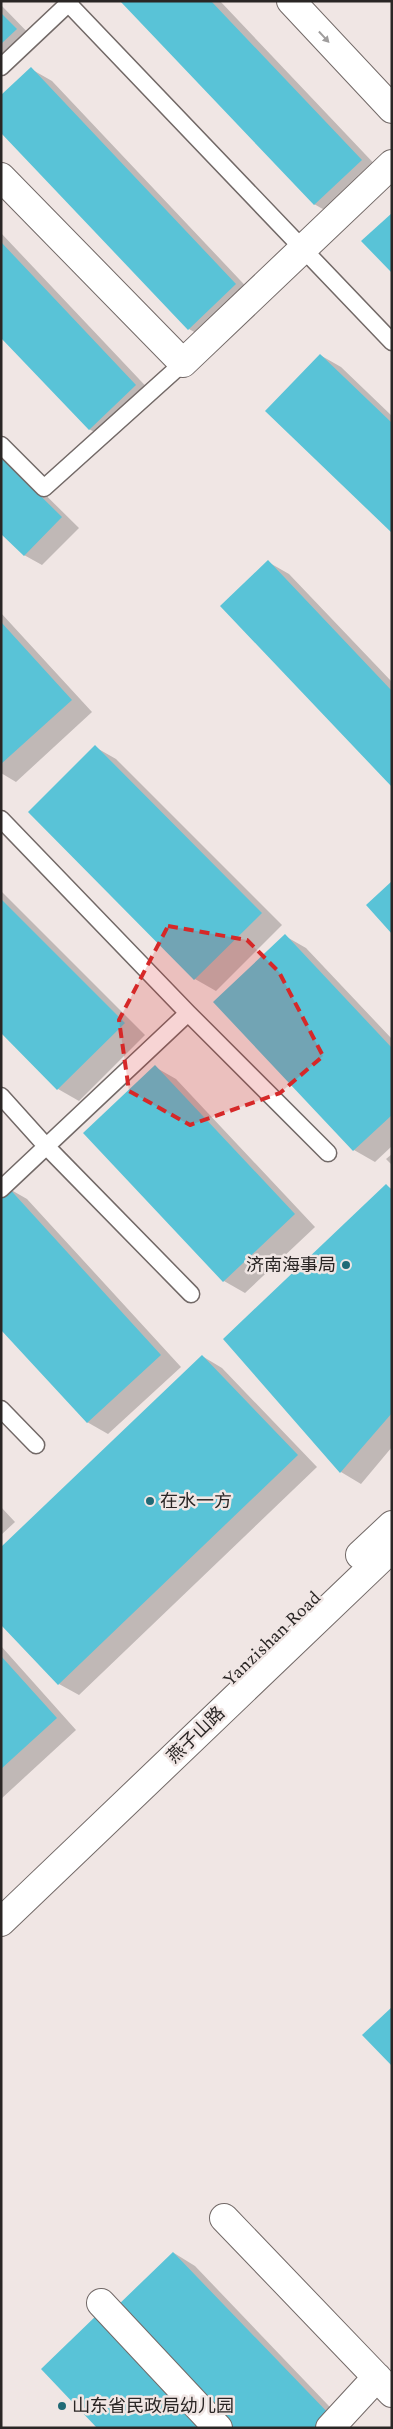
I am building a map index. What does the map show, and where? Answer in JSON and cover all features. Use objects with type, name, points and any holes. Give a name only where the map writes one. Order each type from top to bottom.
[{"type":"street","points":[[291,1],[392,109]]},
{"type":"street","points":[[1,177],[183,363],[392,164]]},
{"type":"street","name":"Yanzishan Road","points":[[1,1898],[392,1525]]},
{"type":"street","name":"燕子山路","points":[[1,1922],[392,1548]]},
{"type":"street","points":[[224,2218],[384,2385],[330,2428]]},
{"type":"street","points":[[101,2303],[218,2428]]},
{"type":"lane","points":[[1,67],[69,2],[392,342]]},
{"type":"lane","points":[[1,445],[44,488],[183,363]]},
{"type":"lane","points":[[1,819],[188,1013],[328,1153]]},
{"type":"lane","points":[[1,1188],[188,1013]]},
{"type":"lane","points":[[1,1096],[46,1146],[191,1294]]},
{"type":"lane","points":[[1,1409],[36,1445]]},
{"type":"highlighted area","points":[[168,926],[247,940],[279,972],[323,1056],[280,1093],[190,1125],[129,1091],[119,1020]]},
{"type":"building","points":[[120,1],[211,1],[362,160],[314,205]]},
{"type":"building","points":[[1,13],[17,29],[1,44]]},
{"type":"building","points":[[31,67],[236,284],[188,330],[1,133],[1,95]]},
{"type":"building","points":[[392,213],[392,273],[361,241]]},
{"type":"building","points":[[1,242],[136,385],[89,430],[1,338]]},
{"type":"building","points":[[320,354],[392,423],[392,533],[265,411]]},
{"type":"building","points":[[1,457],[62,517],[24,556],[1,534]]},
{"type":"building","points":[[268,560],[392,691],[392,787],[220,606]]},
{"type":"building","points":[[1,622],[72,700],[1,764]]},
{"type":"building","points":[[95,745],[262,913],[194,980],[28,812]]},
{"type":"building","points":[[392,881],[392,934],[366,905]]},
{"type":"building","points":[[1,899],[125,1023],[57,1090],[1,1033]]},
{"type":"building","points":[[285,934],[392,1048],[392,1115],[353,1151],[213,1002]]},
{"type":"building","points":[[155,1065],[295,1214],[223,1282],[83,1133]]},
{"type":"building","name":"济南海事局","points":[[386,1184],[392,1190],[392,1413],[340,1473],[223,1339]]},
{"type":"building","points":[[6,1185],[161,1355],[87,1423],[1,1330],[1,1189]]},
{"type":"building","name":"在水一方","points":[[202,1355],[298,1455],[58,1685],[1,1625],[1,1547]]},
{"type":"building","points":[[1,1656],[57,1718],[1,1769]]},
{"type":"building","points":[[392,2007],[392,2066],[362,2035]]},
{"type":"building","points":[[173,2252],[332,2417],[320,2428],[230,2428],[115,2308]]},
{"type":"building","points":[[99,2313],[209,2428],[97,2428],[41,2369]]},
{"type":"place","name":"济南海事局","points":[[346,1265]]},
{"type":"place","name":"在水一方","points":[[150,1501]]},
{"type":"place","name":"山东省民政局幼儿园","points":[[62,2406]]}]
